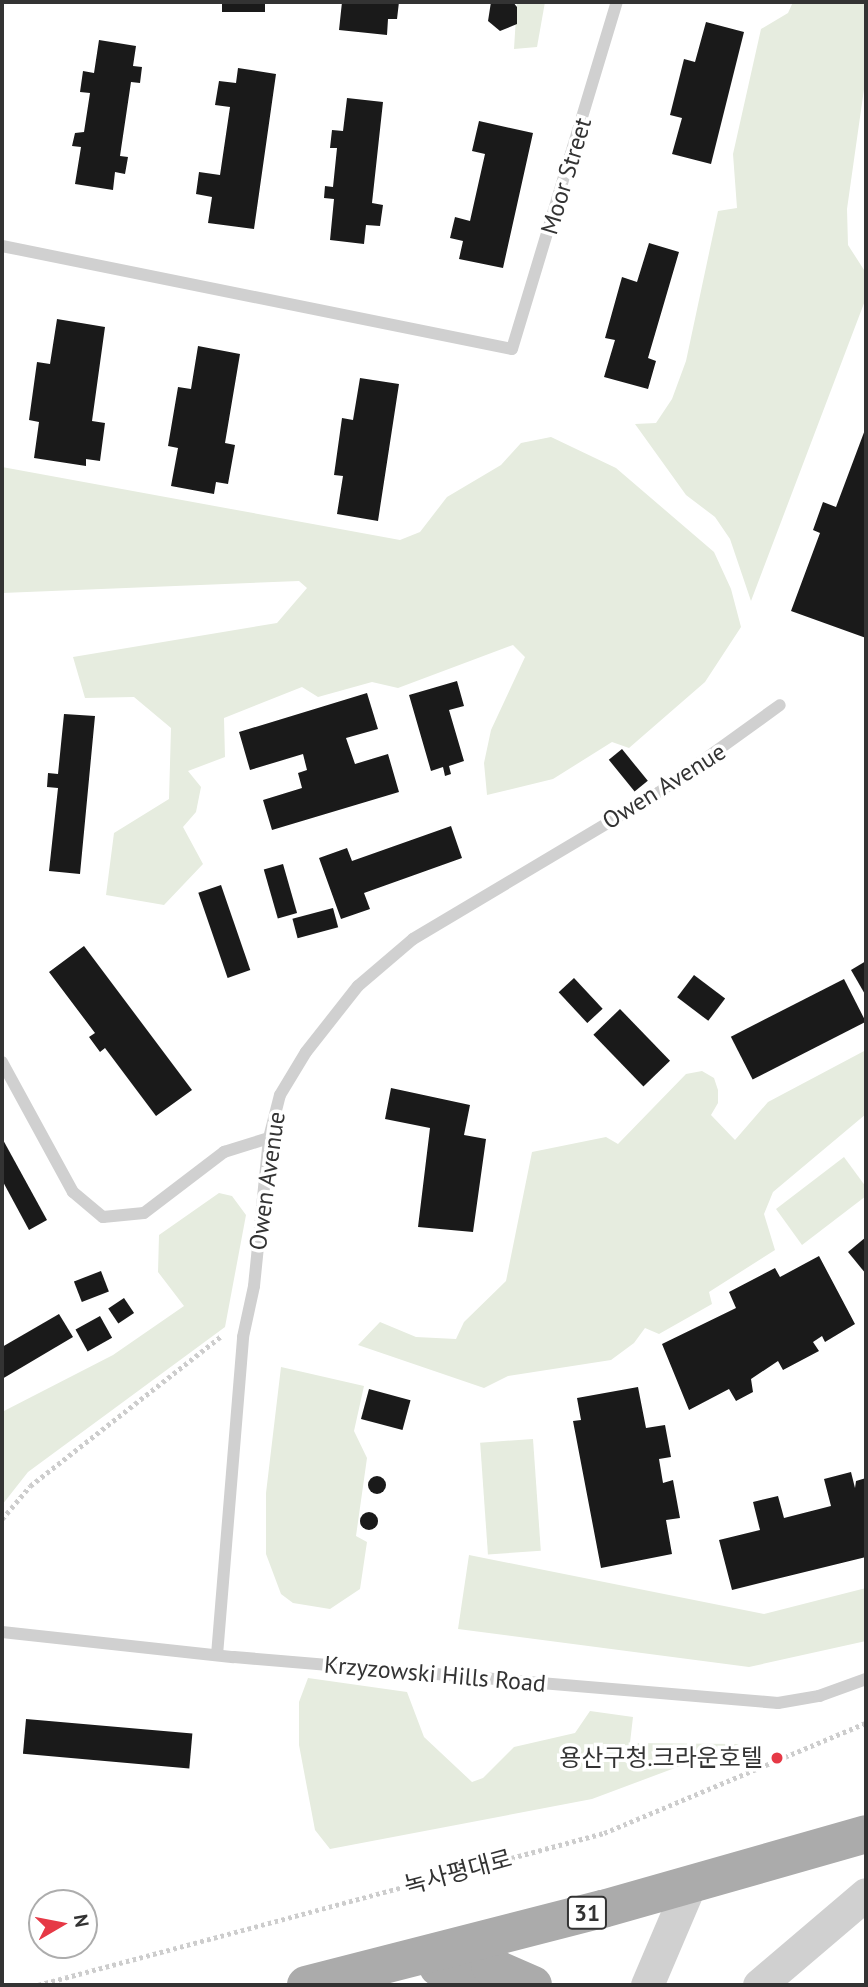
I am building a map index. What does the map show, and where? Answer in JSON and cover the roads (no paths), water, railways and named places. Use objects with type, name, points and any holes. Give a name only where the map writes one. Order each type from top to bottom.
[{"type":"main road","name":"31","points":[[306,1985],[866,1835]]},
{"type":"main road","points":[[373,1968],[490,1966],[533,1985]]},
{"type":"street","points":[[647,1985],[690,1884]]},
{"type":"street","points":[[759,1985],[866,1894]]},
{"type":"lane","name":"Moor Street","points":[[2,246],[512,349],[617,2]]},
{"type":"lane","name":"Owen Avenue","points":[[217,1655],[243,1337],[254,1286],[270,1138],[280,1094],[306,1052],[358,986],[385,963],[443,918],[659,793],[779,705]]},
{"type":"lane","points":[[2,1062],[73,1192],[103,1217],[144,1213],[225,1152],[270,1138]]},
{"type":"lane","name":"Krzyzowski Hills Road","points":[[2,1632],[217,1655],[778,1703],[819,1696],[866,1679]]},
{"type":"place","name":"용산구청.크라운호텔","points":[[777,1758]]}]
